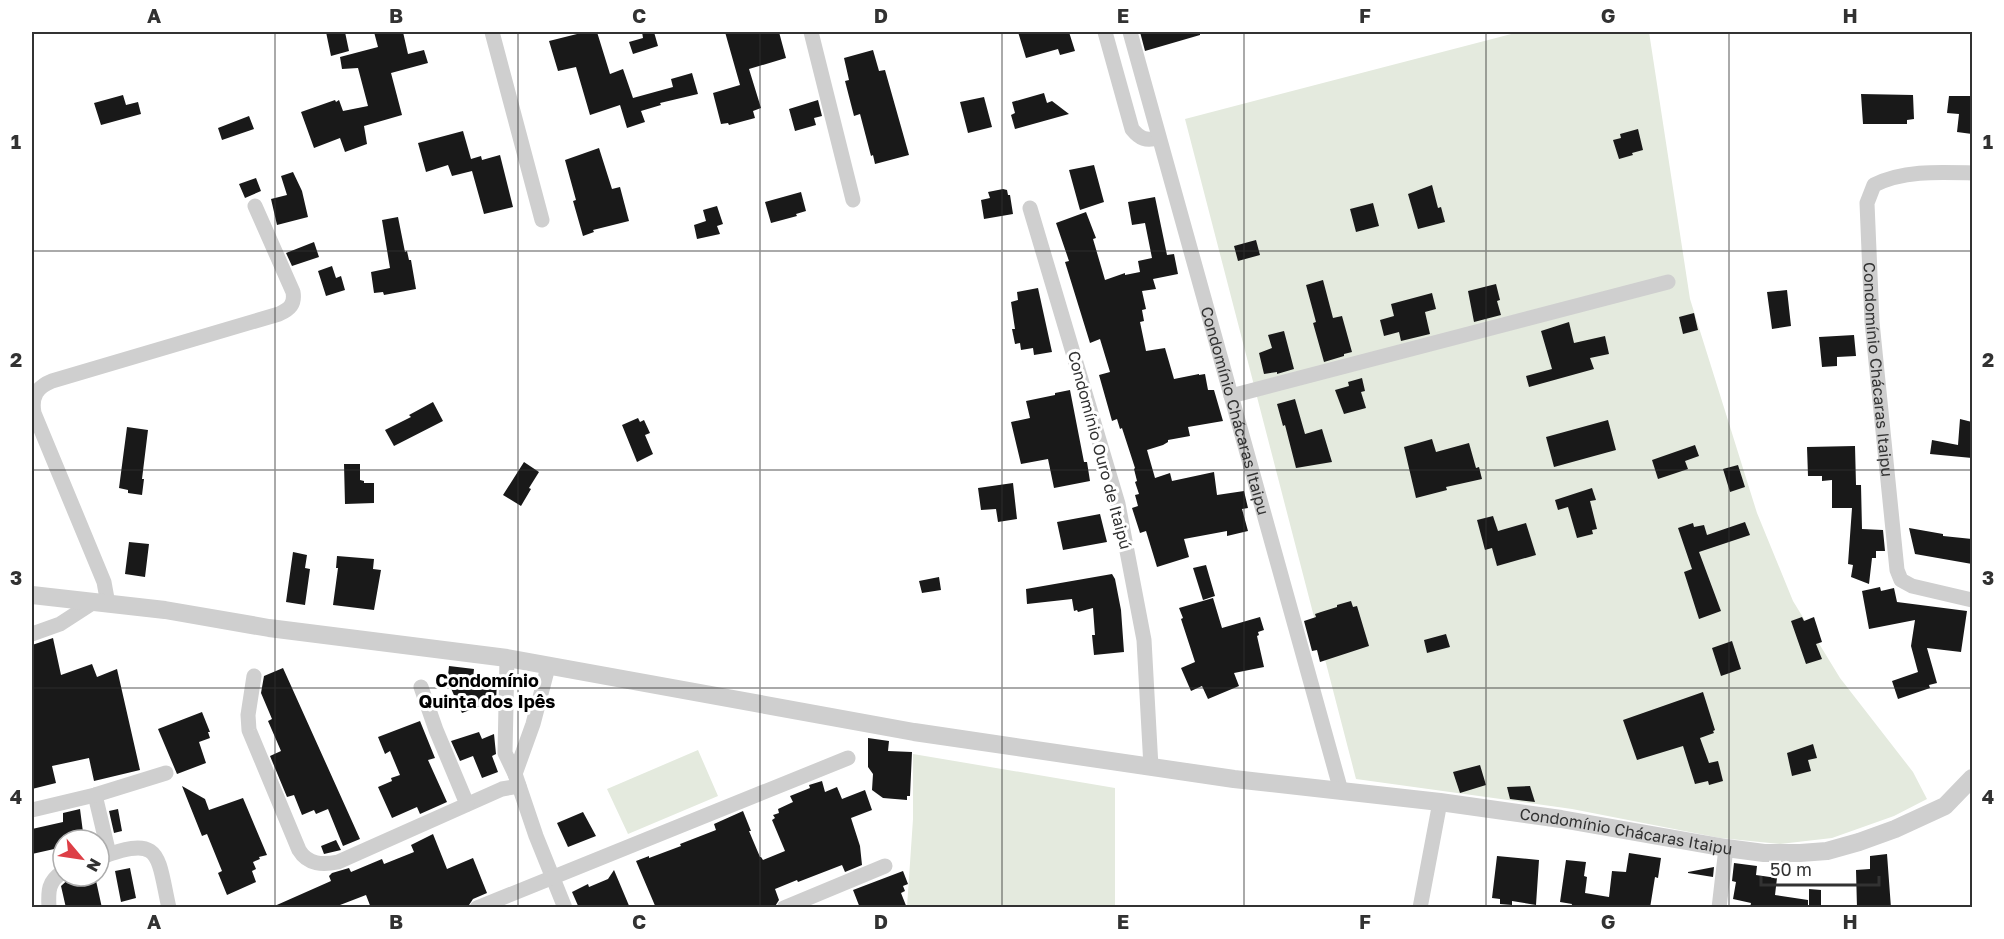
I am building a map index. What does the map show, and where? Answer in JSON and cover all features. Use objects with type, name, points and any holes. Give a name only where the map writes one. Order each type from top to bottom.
[{"type":"street","points":[[492,32],[542,220]]},
{"type":"street","points":[[811,32],[853,200]]},
{"type":"street","points":[[1105,32],[1132,129],[1138,136],[1148,140],[1158,138]]},
{"type":"street","name":"Condomínio Chácaras Itaipu","points":[[1130,32],[1341,791]]},
{"type":"street","name":"Condomínio Chácaras Itaipu","points":[[1972,173],[1943,172],[1890,177],[1874,184],[1867,203],[1872,322],[1897,570],[1901,580],[1912,586],[1972,600]]},
{"type":"street","points":[[32,633],[60,624],[101,603],[104,582],[34,413],[35,393],[40,387],[52,381],[289,310],[294,299],[293,292],[255,206]]},
{"type":"street","name":"Condomínio Ouro de Itaipú","points":[[1030,208],[1118,504],[1144,640],[1151,767]]},
{"type":"street","points":[[1231,396],[1668,282]]},
{"type":"street","name":"Condomínio Chácaras Itaipu","points":[[32,595],[165,610],[281,629],[507,658],[893,729],[1151,767],[1561,819],[1764,853],[1827,850],[1859,842],[1903,826],[1945,806],[1972,778]]},
{"type":"street","points":[[507,658],[506,753],[565,908]]},
{"type":"street","points":[[254,676],[248,716],[249,730],[299,850],[308,860],[326,864],[338,862],[502,789],[517,780],[549,667]]},
{"type":"street","points":[[421,687],[466,804]]},
{"type":"street","points":[[477,908],[848,758]]},
{"type":"street","points":[[32,810],[95,795],[166,773]]},
{"type":"street","points":[[95,795],[100,828]]},
{"type":"street","points":[[1420,908],[1440,802]]},
{"type":"street","points":[[111,854],[138,848],[155,854],[159,859],[169,908]]},
{"type":"street","points":[[1719,908],[1726,848]]},
{"type":"street","points":[[784,908],[885,866]]},
{"type":"street","points":[[49,908],[51,884]]},
{"type":"shaded area","points":[[1519,32],[1649,32],[1690,299],[1757,513],[1793,601],[1840,678],[1913,772],[1927,799],[1894,816],[1832,838],[1780,844],[1720,838],[1572,809],[1356,779],[1185,119]]},
{"type":"shaded area","points":[[698,750],[718,796],[628,834],[607,789]]},
{"type":"shaded area","points":[[913,754],[1115,788],[1115,907],[907,907],[913,819]]},
{"type":"building","points":[[326,32],[345,32],[349,51],[331,56]]},
{"type":"building","points":[[374,32],[403,32],[408,54],[424,50],[428,63],[391,73],[402,115],[364,126],[367,144],[345,152],[340,138],[314,148],[301,112],[335,100],[336,102],[339,100],[343,111],[368,106],[358,68],[342,69],[340,57],[378,47]]},
{"type":"building","points":[[585,32],[597,32],[610,74],[623,69],[633,98],[673,87],[671,79],[692,73],[698,94],[660,103],[661,105],[641,111],[645,122],[627,128],[620,105],[590,115],[576,67],[558,71],[549,41]]},
{"type":"building","points":[[642,32],[654,32],[658,46],[633,54],[629,42],[643,38]]},
{"type":"building","points":[[725,32],[779,32],[786,58],[749,69],[761,108],[753,111],[755,118],[729,125],[728,123],[721,124],[713,93],[740,85]]},
{"type":"building","points":[[1018,32],[1069,32],[1075,51],[1060,55],[1058,49],[1026,58]]},
{"type":"building","points":[[1140,32],[1200,32],[1200,35],[1145,51]]},
{"type":"building","points":[[873,50],[879,71],[885,70],[909,155],[875,164],[860,114],[854,116],[845,81],[849,80],[844,58]]},
{"type":"building","points":[[1044,93],[1047,103],[1052,101],[1069,114],[1015,129],[1011,115],[1015,113],[1012,102]]},
{"type":"building","points":[[1861,94],[1913,95],[1914,119],[1907,120],[1907,124],[1863,124]]},
{"type":"building","points":[[123,95],[126,105],[138,102],[141,114],[101,125],[94,103]]},
{"type":"building","points":[[1949,96],[1972,96],[1972,134],[1957,132],[1959,114],[1947,113]]},
{"type":"building","points":[[984,97],[992,127],[968,133],[960,102]]},
{"type":"building","points":[[818,100],[822,116],[814,118],[816,125],[795,131],[789,109]]},
{"type":"building","points":[[249,116],[254,129],[222,140],[218,128]]},
{"type":"building","points":[[1638,129],[1643,150],[1619,159],[1613,140],[1621,138],[1620,134]]},
{"type":"building","points":[[463,131],[471,159],[481,156],[482,160],[500,155],[513,207],[484,214],[472,171],[452,176],[448,165],[426,172],[418,143]]},
{"type":"building","points":[[599,148],[612,189],[620,187],[629,221],[593,230],[594,232],[583,236],[565,160]]},
{"type":"building","points":[[1094,165],[1104,202],[1080,210],[1069,170]]},
{"type":"building","points":[[293,172],[302,191],[308,217],[277,225],[271,199],[287,195],[281,176]]},
{"type":"building","points":[[256,178],[261,191],[245,198],[239,184]]},
{"type":"building","points":[[1432,185],[1438,208],[1441,207],[1445,222],[1418,229],[1408,194]]},
{"type":"building","points":[[1007,190],[1010,195],[1013,214],[984,219],[981,200],[990,198],[988,192]]},
{"type":"building","points":[[801,192],[806,211],[796,214],[797,216],[771,223],[765,202]]},
{"type":"building","points":[[1155,197],[1167,255],[1174,254],[1178,274],[1153,279],[1156,289],[1142,291],[1146,309],[1142,310],[1144,321],[1140,322],[1146,351],[1165,348],[1174,379],[1205,374],[1208,390],[1214,390],[1223,421],[1188,427],[1190,436],[1168,440],[1163,445],[1147,450],[1155,478],[1170,473],[1172,481],[1214,472],[1217,495],[1244,491],[1248,508],[1242,509],[1248,531],[1227,536],[1227,531],[1184,539],[1189,557],[1157,567],[1146,531],[1140,533],[1132,508],[1138,506],[1135,495],[1139,494],[1135,482],[1137,481],[1135,468],[1122,428],[1120,429],[1117,419],[1112,421],[1099,375],[1110,372],[1100,339],[1090,343],[1065,262],[1069,261],[1056,223],[1086,212],[1096,238],[1093,239],[1105,280],[1125,273],[1125,275],[1140,272],[1138,261],[1152,258],[1145,223],[1132,225],[1128,202]]},
{"type":"building","points":[[1373,203],[1379,226],[1356,232],[1350,209]]},
{"type":"building","points":[[717,206],[723,224],[717,226],[720,234],[697,239],[694,225],[706,221],[703,210]]},
{"type":"building","points":[[398,217],[405,252],[407,251],[409,260],[411,260],[416,289],[384,295],[383,292],[374,293],[371,272],[390,268],[382,220]]},
{"type":"building","points":[[1256,240],[1260,255],[1238,261],[1234,246]]},
{"type":"building","points":[[314,242],[319,257],[292,266],[286,253]]},
{"type":"building","points":[[332,266],[336,278],[341,276],[345,290],[326,296],[318,271]]},
{"type":"building","points":[[1323,280],[1333,318],[1342,316],[1352,352],[1324,362],[1313,323],[1316,322],[1306,285]]},
{"type":"building","points":[[1496,284],[1501,315],[1474,322],[1468,291]]},
{"type":"building","points":[[1038,288],[1052,352],[1034,355],[1033,348],[1021,350],[1020,343],[1015,344],[1011,302],[1018,300],[1017,292]]},
{"type":"building","points":[[1787,290],[1791,326],[1772,329],[1767,292]]},
{"type":"building","points":[[1432,293],[1436,309],[1425,312],[1430,334],[1401,341],[1399,332],[1384,336],[1380,320],[1394,316],[1391,304]]},
{"type":"building","points":[[1694,313],[1698,330],[1683,334],[1679,317]]},
{"type":"building","points":[[1569,322],[1574,343],[1605,336],[1609,354],[1590,358],[1594,369],[1529,387],[1526,376],[1552,369],[1541,331]]},
{"type":"building","points":[[1284,331],[1294,369],[1277,374],[1277,372],[1264,374],[1259,353],[1272,348],[1268,335]]},
{"type":"building","points":[[1854,335],[1856,356],[1837,357],[1837,366],[1822,367],[1819,337]]},
{"type":"building","points":[[1362,378],[1365,391],[1361,392],[1366,408],[1344,414],[1335,390],[1349,386],[1348,382]]},
{"type":"building","points":[[1070,390],[1090,481],[1054,488],[1048,459],[1021,464],[1011,422],[1030,418],[1026,401]]},
{"type":"building","points":[[1295,399],[1305,434],[1322,429],[1332,462],[1296,468],[1277,404]]},
{"type":"building","points":[[433,402],[443,421],[394,446],[385,430],[411,417],[409,415]]},
{"type":"building","points":[[638,418],[640,422],[644,420],[650,433],[645,435],[653,454],[637,462],[622,425]]},
{"type":"building","points":[[1960,419],[1972,422],[1972,458],[1930,454],[1932,440],[1958,445]]},
{"type":"building","points":[[1608,420],[1616,450],[1554,467],[1546,437]]},
{"type":"building","points":[[127,427],[148,430],[142,495],[128,493],[128,490],[119,488]]},
{"type":"building","points":[[1432,439],[1436,452],[1469,443],[1476,468],[1479,467],[1482,479],[1446,487],[1447,490],[1416,498],[1404,447]]},
{"type":"building","points":[[1695,445],[1699,456],[1685,461],[1688,469],[1658,479],[1652,460]]},
{"type":"building","points":[[1855,446],[1856,485],[1861,485],[1862,529],[1883,530],[1885,551],[1876,551],[1876,558],[1872,558],[1869,584],[1851,577],[1853,565],[1848,564],[1852,508],[1832,508],[1832,480],[1822,481],[1822,476],[1808,476],[1807,447]]},
{"type":"building","points":[[524,462],[539,472],[521,506],[503,495]]},
{"type":"building","points":[[344,464],[360,464],[360,480],[364,483],[374,483],[374,503],[345,504]]},
{"type":"building","points":[[1738,465],[1745,487],[1730,492],[1723,469]]},
{"type":"building","points":[[1013,483],[1017,519],[998,522],[996,509],[981,510],[978,488]]},
{"type":"building","points":[[1592,488],[1596,500],[1590,501],[1597,529],[1592,530],[1593,534],[1577,538],[1568,507],[1558,510],[1555,500]]},
{"type":"building","points":[[1100,514],[1107,542],[1063,550],[1057,522]]},
{"type":"building","points":[[1493,516],[1498,531],[1526,523],[1536,555],[1497,566],[1492,548],[1485,550],[1477,520]]},
{"type":"building","points":[[1745,522],[1750,535],[1699,552],[1721,611],[1699,619],[1684,572],[1692,569],[1678,528],[1693,523],[1694,527],[1704,525],[1707,535]]},
{"type":"building","points":[[1909,528],[1943,534],[1943,536],[1972,539],[1972,564],[1915,554]]},
{"type":"building","points":[[129,542],[149,544],[145,577],[125,574]]},
{"type":"building","points":[[293,552],[307,555],[305,568],[310,569],[305,605],[286,602]]},
{"type":"building","points":[[337,556],[374,559],[373,569],[381,570],[374,610],[333,605],[338,568],[336,568]]},
{"type":"building","points":[[1206,565],[1215,596],[1203,600],[1193,568]]},
{"type":"building","points":[[1112,574],[1121,610],[1124,652],[1094,655],[1093,608],[1074,611],[1072,599],[1027,604],[1026,589]]},
{"type":"building","points":[[939,577],[941,590],[922,593],[919,581]]},
{"type":"building","points":[[1880,587],[1881,591],[1894,588],[1897,602],[1967,611],[1961,652],[1927,648],[1937,683],[1929,685],[1930,688],[1898,699],[1892,681],[1918,672],[1911,646],[1915,620],[1869,629],[1862,591]]},
{"type":"building","points":[[1213,598],[1222,628],[1260,617],[1264,630],[1258,632],[1257,636],[1264,667],[1234,673],[1239,686],[1208,699],[1202,686],[1191,691],[1181,668],[1195,662],[1179,608]]},
{"type":"building","points":[[1351,601],[1353,607],[1357,606],[1369,646],[1320,662],[1317,650],[1312,651],[1304,621],[1316,617],[1315,614]]},
{"type":"building","points":[[1802,617],[1804,621],[1814,617],[1822,642],[1816,644],[1822,659],[1806,664],[1791,621]]},
{"type":"building","points":[[1446,634],[1450,647],[1427,653],[1424,640]]},
{"type":"building","points":[[53,638],[61,675],[92,664],[97,677],[117,669],[140,770],[94,781],[89,758],[52,766],[56,783],[32,789],[32,645]]},
{"type":"building","points":[[1732,641],[1741,669],[1721,676],[1712,648]]},
{"type":"building","points":[[449,666],[474,669],[472,687],[485,682],[497,683],[496,700],[462,713],[447,684],[446,676],[448,676]]},
{"type":"building","points":[[283,668],[360,839],[343,846],[328,809],[316,814],[314,810],[302,815],[294,795],[287,797],[270,756],[281,751],[268,721],[272,719],[261,693],[264,676]]},
{"type":"building","points":[[1703,692],[1715,730],[1714,733],[1700,738],[1709,763],[1718,761],[1723,781],[1709,785],[1708,781],[1695,784],[1683,746],[1637,760],[1623,720]]},
{"type":"building","points":[[202,712],[210,732],[208,732],[210,738],[199,742],[206,763],[177,774],[158,729]]},
{"type":"building","points":[[420,721],[435,758],[428,760],[447,802],[420,814],[417,807],[392,818],[378,787],[400,775],[390,751],[385,754],[378,737]]},
{"type":"building","points":[[479,732],[482,739],[494,734],[496,754],[492,756],[498,772],[482,778],[473,756],[460,761],[451,741]]},
{"type":"building","points":[[868,738],[889,741],[888,751],[912,752],[910,796],[907,796],[907,800],[883,798],[872,790],[873,774],[868,767]]},
{"type":"building","points":[[1813,744],[1817,758],[1808,760],[1811,771],[1792,776],[1787,753]]},
{"type":"building","points":[[1480,765],[1486,785],[1460,793],[1453,772]]},
{"type":"building","points":[[822,781],[825,792],[837,787],[842,799],[865,790],[872,810],[851,818],[860,846],[862,865],[845,872],[842,865],[775,889],[779,900],[774,908],[656,908],[636,861],[681,846],[680,844],[716,830],[714,824],[743,811],[751,831],[749,831],[763,860],[785,851],[772,820],[775,818],[773,815],[779,813],[778,809],[793,802],[790,796],[810,788],[809,785]]},
{"type":"building","points":[[182,786],[205,799],[209,810],[243,798],[267,855],[253,862],[256,869],[252,871],[256,882],[227,895],[218,873],[222,871],[207,834],[202,836]]},
{"type":"building","points":[[1530,786],[1535,802],[1510,799],[1507,787]]},
{"type":"building","points":[[80,809],[82,828],[51,828],[51,850],[32,854],[32,829],[63,822],[63,813]]},
{"type":"building","points":[[118,809],[122,831],[114,833],[109,811]]},
{"type":"building","points":[[583,812],[596,836],[568,847],[557,823]]},
{"type":"building","points":[[433,834],[447,869],[473,858],[487,893],[473,899],[467,908],[371,908],[366,895],[340,905],[341,908],[270,908],[331,881],[329,876],[332,873],[349,868],[351,872],[382,859],[384,864],[414,852],[411,845]]},
{"type":"building","points":[[336,840],[341,850],[324,854],[321,846]]},
{"type":"building","points":[[1629,853],[1661,858],[1650,908],[1571,908],[1572,904],[1560,902],[1566,860],[1586,862],[1585,893],[1609,897],[1612,871],[1626,872]]},
{"type":"building","points":[[1887,854],[1891,908],[1857,908],[1856,870],[1870,869],[1870,856]]},
{"type":"building","points":[[1497,856],[1539,860],[1536,905],[1512,901],[1512,905],[1500,904],[1500,899],[1492,898]]},
{"type":"building","points":[[1734,863],[1757,866],[1756,875],[1777,878],[1775,895],[1808,900],[1808,908],[1750,908],[1751,903],[1733,899],[1736,882],[1732,881]]},
{"type":"building","points":[[1714,867],[1713,877],[1688,873],[1688,872]]},
{"type":"building","points":[[130,868],[136,898],[121,902],[115,871]]},
{"type":"building","points":[[614,870],[630,908],[579,908],[572,892],[588,884],[589,887],[608,879]]},
{"type":"building","points":[[903,871],[908,884],[903,886],[905,891],[901,893],[907,908],[860,908],[853,890]]},
{"type":"building","points":[[61,888],[98,888],[102,908],[66,908]]},
{"type":"building","points":[[1809,889],[1821,890],[1821,908],[1809,908]]},
{"type":"district","name":"Condomínio Quinta dos Ipês","points":[[487,690]]}]
